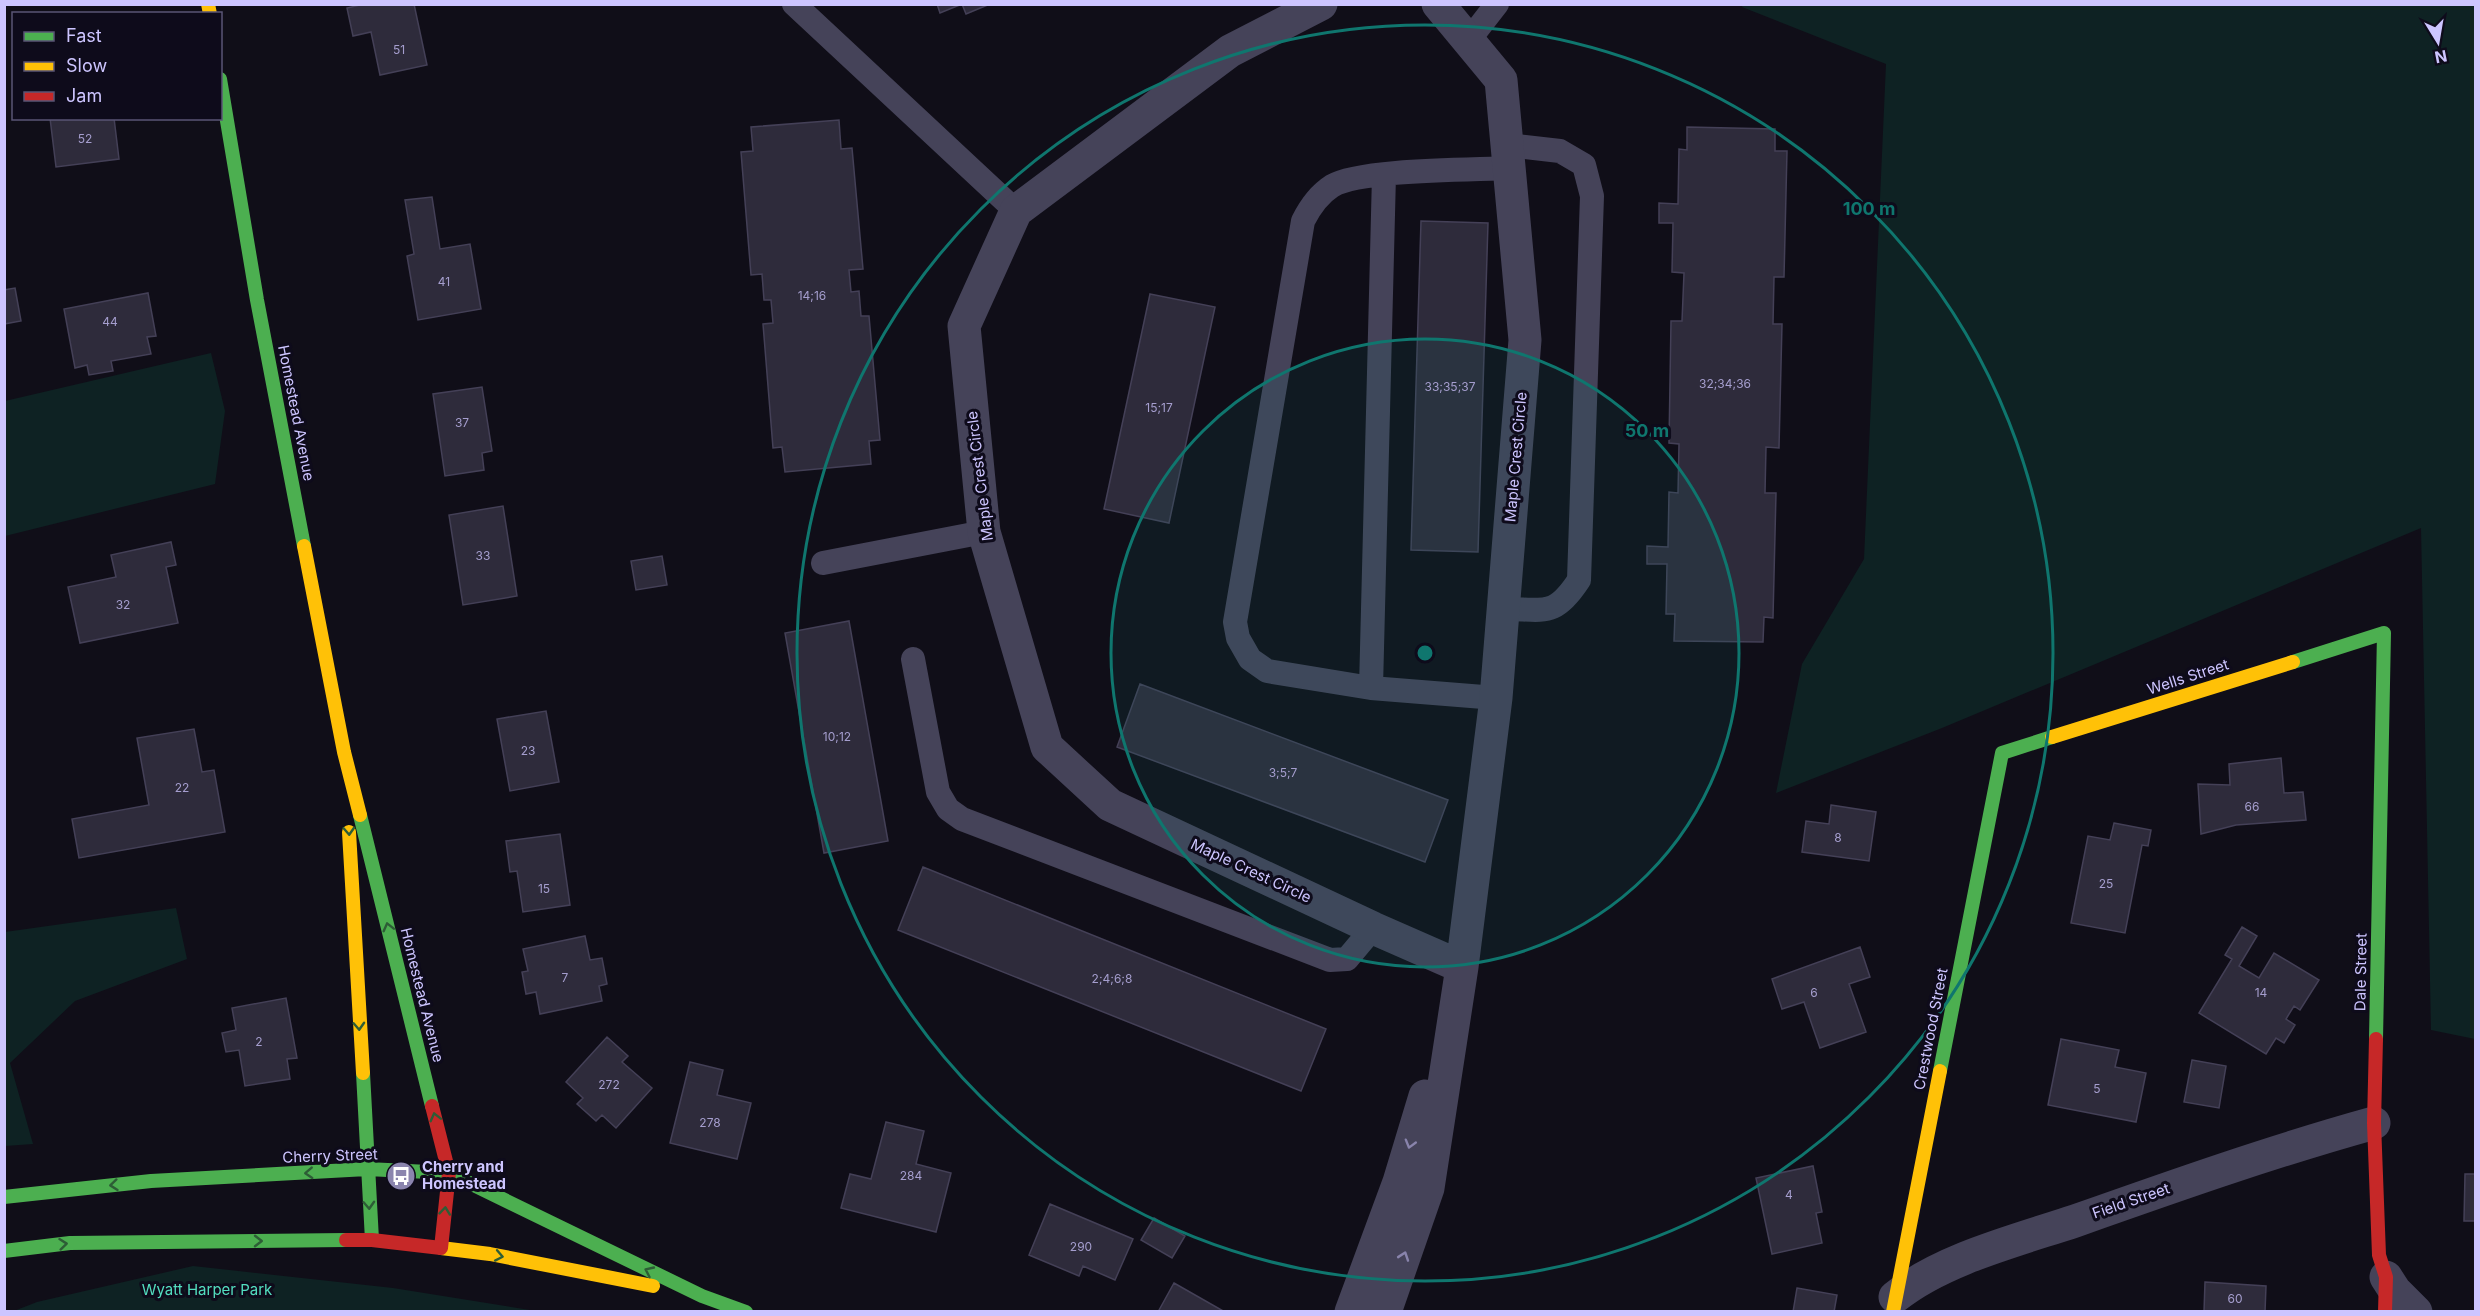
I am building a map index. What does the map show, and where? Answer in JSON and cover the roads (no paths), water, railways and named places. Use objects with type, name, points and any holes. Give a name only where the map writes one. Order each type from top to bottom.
[{"type":"main road","name":"Homestead Avenue","points":[[222,91],[260,312],[344,752],[449,1173],[441,1248]]},
{"type":"main road","name":"Wells Street","points":[[2002,753],[2384,633]]},
{"type":"main road","name":"Dale Street","points":[[2384,633],[2374,1123],[2379,1255],[2386,1277],[2385,1311]]},
{"type":"main road","name":"Homestead Avenue","points":[[344,752],[372,1240]]},
{"type":"main road","name":"Crestwood Street","points":[[1894,1304],[2002,753]]},
{"type":"main road","name":"Cherry Street","points":[[4,1197],[152,1181],[367,1169],[449,1173],[702,1296],[746,1311]]},
{"type":"main road","name":"Cherry Street","points":[[4,1251],[70,1244],[372,1240],[490,1254],[702,1296]]},
{"type":"street","name":"Maple Crest Circle","points":[[1321,4],[1230,51],[1016,211],[964,326],[984,532],[1047,747],[1110,805],[1462,967]]},
{"type":"street","name":"Maple Crest Circle","points":[[1385,1311],[1428,1188],[1462,967],[1496,698],[1526,340],[1501,80],[1438,4]]},
{"type":"street","name":"Maple Crest Circle","points":[[1351,1311],[1399,1182],[1462,967]]},
{"type":"street","name":"Field Street","points":[[1894,1304],[1909,1286],[1986,1251],[2220,1170],[2374,1123]]},
{"type":"street","points":[[2386,1277],[2395,1291],[2416,1311]]},
{"type":"lane","points":[[794,4],[1016,211]]},
{"type":"lane","points":[[1469,40],[1497,4]]},
{"type":"lane","points":[[1496,698],[1371,688],[1267,671],[1250,659],[1238,638],[1234,622],[1303,221],[1312,204],[1333,186],[1363,176],[1560,152],[1584,165],[1592,196],[1579,580],[1567,598],[1554,609],[1503,609]]},
{"type":"lane","points":[[1371,688],[1384,175]]},
{"type":"lane","points":[[823,563],[984,532]]},
{"type":"lane","points":[[913,658],[938,792],[948,809],[962,819],[1330,960],[1347,959],[1373,928]]},
{"type":"place","name":"Cherry and Homestead","points":[[401,1176]]},
{"type":"park label","name":"Wyatt Harper Park","points":[[207,1290]]}]
